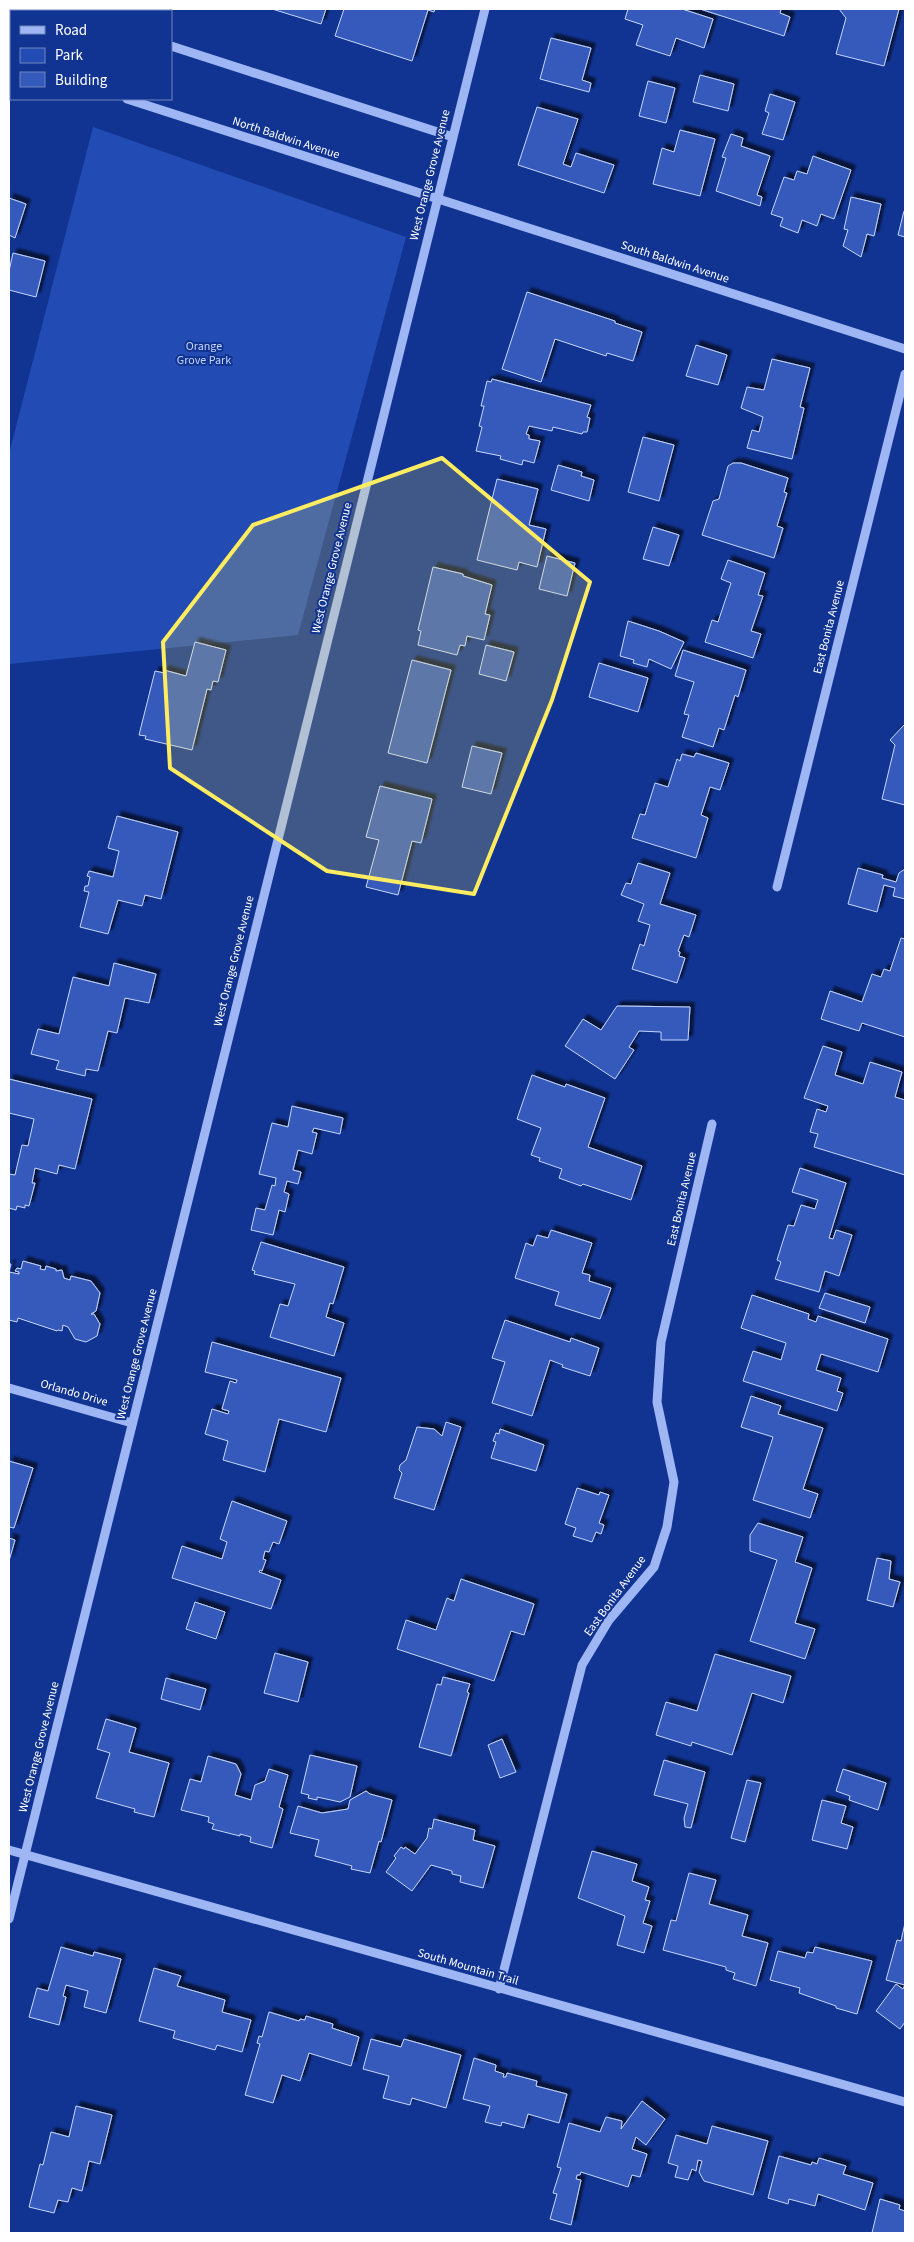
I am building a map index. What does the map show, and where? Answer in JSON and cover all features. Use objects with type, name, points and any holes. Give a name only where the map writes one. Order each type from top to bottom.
[{"type":"street","name":"West Orange Grove Avenue","points":[[9,1920],[485,9]]},
{"type":"street","points":[[172,46],[453,137]]},
{"type":"street","name":"North Baldwin Avenue","points":[[130,100],[324,164],[437,198]]},
{"type":"street","name":"South Baldwin Avenue","points":[[437,198],[905,349]]},
{"type":"street","name":"East Bonita Avenue","points":[[777,887],[905,374]]},
{"type":"street","name":"East Bonita Avenue","points":[[499,1989],[582,1664],[610,1620],[654,1567],[667,1527],[674,1482],[657,1402],[661,1342],[712,1124]]},
{"type":"street","name":"Orlando Drive","points":[[9,1388],[132,1423]]},
{"type":"street","name":"South Mountain Trail","points":[[9,1850],[905,2102]]},
{"type":"highlighted area","points":[[442,458],[590,582],[552,700],[474,894],[327,871],[170,768],[163,642],[253,525]]},
{"type":"green space","name":"Orange Grove Park","points":[[93,127],[406,237],[298,635],[9,664],[9,454]]},
{"type":"building","points":[[272,9],[326,9],[321,24]]},
{"type":"building","points":[[344,9],[435,9],[434,12],[428,10],[412,61],[335,36]]},
{"type":"building","points":[[628,9],[682,9],[713,19],[704,48],[676,38],[670,56],[636,45],[643,25],[625,19]]},
{"type":"building","points":[[700,9],[781,9],[780,13],[790,17],[784,36]]},
{"type":"building","points":[[839,9],[899,9],[884,66],[836,54],[846,18]]},
{"type":"building","points":[[551,38],[591,48],[582,80],[591,83],[589,92],[540,79]]},
{"type":"building","points":[[700,75],[734,84],[728,111],[693,102]]},
{"type":"building","points":[[648,81],[675,88],[666,123],[639,116]]},
{"type":"building","points":[[770,94],[795,102],[783,140],[762,134],[769,113],[765,111]]},
{"type":"building","points":[[537,107],[578,119],[563,164],[571,167],[576,153],[614,165],[604,193],[518,165]]},
{"type":"building","points":[[680,130],[715,139],[700,196],[653,184],[662,148],[674,152]]},
{"type":"building","points":[[731,134],[743,138],[741,146],[770,156],[757,195],[762,197],[760,206],[716,191],[726,158],[722,157]]},
{"type":"building","points":[[813,156],[851,170],[834,219],[821,214],[817,226],[802,220],[798,233],[780,226],[783,218],[771,214],[784,177],[794,180],[797,171],[807,174]]},
{"type":"building","points":[[851,197],[881,204],[874,236],[867,234],[861,257],[843,246],[848,230],[844,229]]},
{"type":"building","points":[[9,198],[26,204],[15,238],[9,235]]},
{"type":"building","points":[[905,211],[905,237],[898,235]]},
{"type":"building","points":[[13,253],[45,261],[36,297],[9,290],[9,271]]},
{"type":"building","points":[[527,292],[615,321],[615,323],[642,332],[633,361],[607,353],[606,356],[555,339],[541,382],[502,369]]},
{"type":"building","points":[[696,345],[727,355],[718,385],[686,376]]},
{"type":"building","points":[[772,359],[810,368],[800,407],[804,408],[792,459],[747,448],[752,430],[759,432],[763,417],[741,408],[747,387],[764,390]]},
{"type":"building","points":[[492,379],[591,405],[587,417],[590,418],[587,432],[582,434],[553,427],[552,431],[529,426],[526,434],[529,435],[529,439],[540,441],[534,463],[523,460],[522,465],[500,459],[501,456],[476,451],[482,427],[479,426],[484,406],[481,406],[487,381],[491,382]]},
{"type":"building","points":[[643,437],[674,445],[659,501],[628,492]]},
{"type":"building","points":[[733,463],[741,463],[788,478],[784,492],[787,493],[777,526],[783,528],[774,558],[702,535],[713,501],[719,499],[728,466]]},
{"type":"building","points":[[558,465],[582,472],[581,476],[594,480],[589,501],[551,490]]},
{"type":"building","points":[[497,479],[538,489],[529,525],[546,529],[537,567],[519,562],[517,570],[477,560]]},
{"type":"building","points":[[653,527],[679,535],[669,566],[643,559]]},
{"type":"building","points":[[547,556],[575,563],[567,596],[539,589]]},
{"type":"building","points":[[728,560],[765,573],[758,595],[763,596],[751,631],[761,634],[753,658],[705,642],[712,620],[718,622],[731,583],[721,579]]},
{"type":"building","points":[[433,567],[463,574],[463,576],[492,585],[485,614],[490,615],[484,640],[467,636],[465,646],[460,645],[457,655],[418,645],[421,631],[418,630]]},
{"type":"building","points":[[628,621],[659,631],[684,642],[671,669],[649,659],[647,667],[633,663],[634,660],[620,656]]},
{"type":"building","points":[[195,642],[226,650],[218,682],[213,681],[211,690],[207,689],[192,750],[145,739],[146,736],[139,735],[155,671],[164,673],[164,670],[186,676]]},
{"type":"building","points":[[486,645],[514,652],[506,681],[479,674]]},
{"type":"building","points":[[683,650],[746,670],[738,697],[735,695],[724,730],[719,728],[713,747],[682,737],[689,715],[684,714],[694,682],[675,676]]},
{"type":"building","points":[[412,660],[451,670],[427,763],[388,753]]},
{"type":"building","points":[[599,663],[648,678],[638,712],[589,697]]},
{"type":"building","points":[[904,725],[905,805],[882,799],[895,745],[890,740]]},
{"type":"building","points":[[472,746],[502,753],[491,794],[462,787]]},
{"type":"building","points":[[696,753],[729,763],[720,790],[710,787],[701,815],[708,818],[696,858],[632,838],[640,814],[645,815],[655,783],[668,787],[677,759],[680,761],[682,754],[694,757]]},
{"type":"building","points":[[380,786],[432,799],[421,843],[412,841],[398,895],[366,887],[379,840],[366,837]]},
{"type":"building","points":[[117,816],[178,832],[161,899],[145,895],[142,906],[118,900],[108,934],[80,927],[89,892],[84,891],[85,886],[88,886],[90,877],[87,876],[89,871],[113,877],[119,851],[108,848]]},
{"type":"building","points":[[638,863],[670,873],[660,904],[696,915],[689,937],[684,935],[678,951],[680,952],[679,956],[685,958],[677,983],[632,969],[640,944],[644,946],[650,925],[638,921],[644,904],[621,895],[626,883],[631,884]]},
{"type":"building","points":[[858,868],[883,875],[882,878],[896,882],[899,873],[905,869],[905,899],[893,896],[895,888],[884,885],[877,912],[848,904]]},
{"type":"building","points":[[901,938],[905,939],[905,1037],[862,1023],[859,1031],[821,1019],[830,991],[862,1002],[872,974],[881,977],[884,969],[890,971]]},
{"type":"building","points":[[114,963],[156,974],[149,1003],[125,998],[117,1033],[108,1031],[98,1071],[86,1069],[85,1076],[56,1069],[59,1061],[31,1054],[38,1029],[59,1034],[73,977],[109,986]]},
{"type":"building","points":[[617,1006],[690,1007],[688,1040],[661,1040],[661,1032],[639,1031],[629,1047],[634,1050],[615,1079],[565,1046],[583,1019],[601,1030]]},
{"type":"building","points":[[823,1046],[842,1052],[835,1075],[863,1084],[870,1062],[902,1072],[895,1097],[905,1100],[905,1175],[814,1147],[818,1134],[810,1132],[817,1109],[826,1112],[828,1106],[804,1098]]},
{"type":"building","points":[[532,1075],[565,1087],[566,1084],[605,1098],[588,1147],[642,1166],[631,1200],[559,1178],[562,1169],[539,1161],[540,1158],[531,1155],[541,1128],[517,1119]]},
{"type":"building","points":[[9,1079],[92,1099],[75,1169],[59,1165],[57,1174],[35,1168],[32,1183],[35,1183],[29,1206],[25,1205],[25,1208],[17,1206],[16,1210],[9,1208],[9,1174],[15,1175],[22,1145],[28,1146],[34,1119],[9,1113]]},
{"type":"building","points":[[292,1106],[343,1118],[340,1134],[314,1128],[312,1132],[317,1133],[312,1154],[298,1150],[293,1170],[301,1172],[298,1184],[287,1181],[284,1192],[289,1194],[285,1212],[279,1210],[273,1235],[251,1230],[256,1208],[265,1210],[272,1185],[275,1186],[276,1178],[259,1174],[272,1123],[288,1127]]},
{"type":"building","points":[[800,1168],[846,1183],[829,1238],[833,1239],[836,1230],[852,1235],[839,1276],[825,1271],[819,1292],[775,1279],[781,1262],[777,1260],[788,1225],[794,1226],[801,1205],[815,1209],[818,1200],[792,1192]]},
{"type":"building","points":[[551,1230],[592,1243],[582,1273],[590,1275],[589,1281],[611,1288],[600,1319],[555,1305],[559,1292],[515,1278],[526,1243],[533,1246],[537,1235],[548,1238]]},
{"type":"building","points":[[261,1242],[344,1267],[333,1304],[330,1303],[326,1317],[344,1323],[334,1356],[270,1337],[280,1304],[288,1306],[295,1284],[254,1274],[255,1271],[252,1270]]},
{"type":"building","points":[[23,1261],[41,1266],[40,1269],[45,1270],[46,1266],[56,1269],[56,1271],[62,1270],[64,1278],[70,1280],[71,1276],[91,1281],[100,1293],[96,1311],[91,1314],[94,1314],[100,1324],[97,1336],[86,1342],[75,1339],[68,1327],[63,1325],[62,1331],[57,1331],[18,1318],[17,1322],[9,1320],[9,1272],[19,1274],[19,1272],[15,1271],[17,1268],[21,1269]]},
{"type":"building","points":[[825,1293],[870,1307],[865,1323],[819,1308]]},
{"type":"building","points":[[752,1295],[809,1314],[808,1319],[816,1322],[818,1316],[888,1339],[878,1372],[821,1354],[816,1370],[841,1378],[837,1391],[843,1393],[837,1411],[743,1381],[753,1351],[781,1360],[786,1343],[741,1328]]},
{"type":"building","points":[[505,1320],[570,1342],[571,1338],[599,1348],[590,1376],[562,1367],[563,1365],[550,1360],[532,1416],[492,1403],[505,1362],[492,1358]]},
{"type":"building","points":[[212,1342],[341,1378],[326,1432],[279,1419],[265,1472],[223,1460],[228,1441],[205,1434],[212,1409],[228,1414],[229,1411],[222,1409],[230,1381],[236,1383],[237,1380],[205,1372]]},
{"type":"building","points":[[751,1396],[781,1406],[778,1414],[823,1428],[803,1489],[818,1494],[810,1518],[753,1500],[773,1437],[741,1427]]},
{"type":"building","points":[[446,1422],[461,1427],[434,1510],[394,1498],[402,1473],[399,1470],[400,1465],[406,1460],[417,1427],[434,1429],[442,1436]]},
{"type":"building","points":[[500,1429],[544,1445],[536,1471],[491,1458],[496,1442],[493,1441],[496,1433],[499,1434]]},
{"type":"building","points":[[9,1461],[33,1468],[14,1528],[9,1527]]},
{"type":"building","points":[[577,1488],[599,1495],[600,1492],[609,1495],[599,1523],[604,1525],[601,1534],[596,1532],[592,1542],[573,1536],[576,1528],[565,1524]]},
{"type":"building","points":[[232,1501],[287,1521],[279,1544],[273,1542],[269,1552],[265,1551],[263,1559],[266,1560],[262,1571],[260,1570],[259,1572],[281,1580],[271,1609],[172,1578],[182,1546],[222,1559],[227,1542],[220,1539]]},
{"type":"building","points":[[758,1523],[803,1537],[795,1562],[812,1568],[795,1623],[815,1629],[805,1659],[750,1641],[777,1560],[750,1551],[750,1535]]},
{"type":"building","points":[[9,1538],[15,1540],[9,1561]]},
{"type":"building","points":[[877,1558],[891,1561],[889,1579],[900,1582],[893,1607],[867,1600]]},
{"type":"building","points":[[461,1579],[534,1604],[524,1635],[511,1631],[494,1681],[397,1649],[406,1620],[436,1630],[447,1598],[454,1601]]},
{"type":"building","points":[[195,1602],[225,1612],[216,1639],[186,1629]]},
{"type":"building","points":[[275,1653],[308,1662],[298,1702],[264,1693]]},
{"type":"building","points":[[715,1654],[791,1676],[783,1703],[752,1693],[732,1755],[692,1742],[691,1746],[656,1735],[666,1702],[697,1711]]},
{"type":"building","points":[[443,1677],[470,1684],[451,1756],[419,1747],[437,1684],[441,1685]]},
{"type":"building","points":[[166,1678],[206,1689],[200,1710],[161,1699]]},
{"type":"building","points":[[106,1719],[136,1728],[129,1752],[169,1763],[154,1817],[134,1812],[135,1809],[96,1798],[110,1753],[97,1749]]},
{"type":"building","points":[[502,1739],[516,1772],[500,1778],[488,1745]]},
{"type":"building","points":[[310,1755],[357,1766],[350,1797],[340,1802],[317,1797],[317,1800],[308,1798],[309,1795],[301,1793]]},
{"type":"building","points":[[208,1756],[236,1764],[241,1774],[235,1795],[251,1800],[255,1785],[265,1781],[269,1769],[288,1775],[279,1807],[283,1809],[272,1848],[250,1842],[251,1837],[212,1829],[214,1824],[208,1822],[209,1817],[181,1810],[190,1779],[201,1782]]},
{"type":"building","points":[[664,1760],[705,1772],[691,1828],[685,1827],[684,1818],[688,1804],[654,1795]]},
{"type":"building","points":[[843,1769],[886,1783],[878,1810],[849,1800],[850,1796],[836,1791]]},
{"type":"building","points":[[747,1780],[761,1783],[745,1842],[731,1838]]},
{"type":"building","points":[[366,1791],[370,1794],[392,1800],[381,1842],[379,1841],[370,1873],[351,1869],[352,1866],[315,1856],[319,1840],[290,1833],[298,1806],[322,1813],[348,1809],[350,1800]]},
{"type":"building","points":[[822,1800],[846,1806],[841,1823],[853,1827],[847,1849],[812,1840]]},
{"type":"building","points":[[434,1819],[475,1830],[473,1840],[495,1846],[483,1888],[460,1882],[461,1876],[452,1874],[452,1871],[431,1865],[412,1891],[386,1872],[401,1847],[404,1849],[405,1847],[415,1854],[427,1838],[429,1828],[432,1829]]},
{"type":"building","points":[[592,1851],[637,1864],[632,1881],[649,1887],[645,1900],[650,1901],[643,1923],[652,1926],[644,1953],[617,1945],[625,1916],[578,1898]]},
{"type":"building","points":[[689,1873],[716,1880],[709,1904],[748,1915],[742,1936],[768,1943],[756,1986],[733,1979],[735,1973],[726,1970],[726,1967],[663,1950],[671,1920],[676,1921]]},
{"type":"building","points":[[905,1923],[905,1985],[886,1980],[897,1940],[901,1941]]},
{"type":"building","points":[[61,1947],[93,1956],[94,1952],[121,1959],[106,2013],[84,2007],[88,1991],[66,1985],[63,1996],[66,1997],[59,2025],[29,2017],[37,1988],[48,1991]]},
{"type":"building","points":[[815,1947],[872,1961],[857,2014],[836,2008],[836,2006],[799,1993],[800,1988],[770,1980],[778,1951],[805,1958],[807,1952],[813,1953]]},
{"type":"building","points":[[154,1968],[181,1976],[177,1986],[225,2000],[222,2012],[251,2020],[242,2052],[217,2045],[215,2050],[173,2038],[175,2031],[139,2021]]},
{"type":"building","points":[[896,1984],[903,1989],[905,1985],[905,2022],[900,2029],[876,2011]]},
{"type":"building","points":[[269,2012],[299,2021],[300,2019],[305,2020],[306,2016],[333,2024],[332,2028],[359,2037],[351,2066],[309,2053],[300,2081],[282,2075],[273,2103],[245,2095],[260,2044],[257,2043],[259,2036],[262,2037]]},
{"type":"building","points":[[371,2039],[401,2047],[404,2039],[461,2055],[446,2108],[412,2098],[410,2105],[383,2098],[389,2076],[363,2069]]},
{"type":"building","points":[[474,2058],[496,2065],[495,2071],[504,2074],[503,2077],[506,2077],[507,2073],[537,2081],[536,2086],[567,2094],[559,2123],[528,2114],[524,2128],[502,2122],[501,2126],[485,2122],[490,2106],[463,2099]]},
{"type":"building","points":[[642,2101],[665,2119],[646,2145],[636,2137],[632,2149],[647,2154],[640,2177],[632,2175],[628,2187],[581,2172],[580,2175],[577,2175],[576,2179],[581,2180],[571,2225],[550,2219],[557,2194],[553,2193],[561,2168],[557,2167],[569,2123],[600,2132],[606,2117],[622,2121],[621,2129]]},
{"type":"building","points":[[76,2106],[112,2115],[100,2164],[89,2161],[82,2191],[72,2188],[68,2202],[58,2200],[54,2213],[29,2207],[40,2164],[43,2165],[51,2132],[69,2137]]},
{"type":"building","points":[[712,2126],[768,2141],[753,2195],[704,2181],[699,2172],[702,2161],[698,2160],[696,2171],[692,2169],[688,2180],[675,2177],[678,2166],[668,2163],[676,2135],[707,2144]]},
{"type":"building","points":[[779,2156],[811,2165],[812,2162],[817,2164],[819,2158],[846,2166],[843,2174],[873,2183],[865,2210],[818,2194],[815,2206],[789,2199],[788,2204],[768,2198]]},
{"type":"building","points":[[880,2199],[900,2205],[899,2209],[905,2211],[905,2233],[872,2233]]}]
